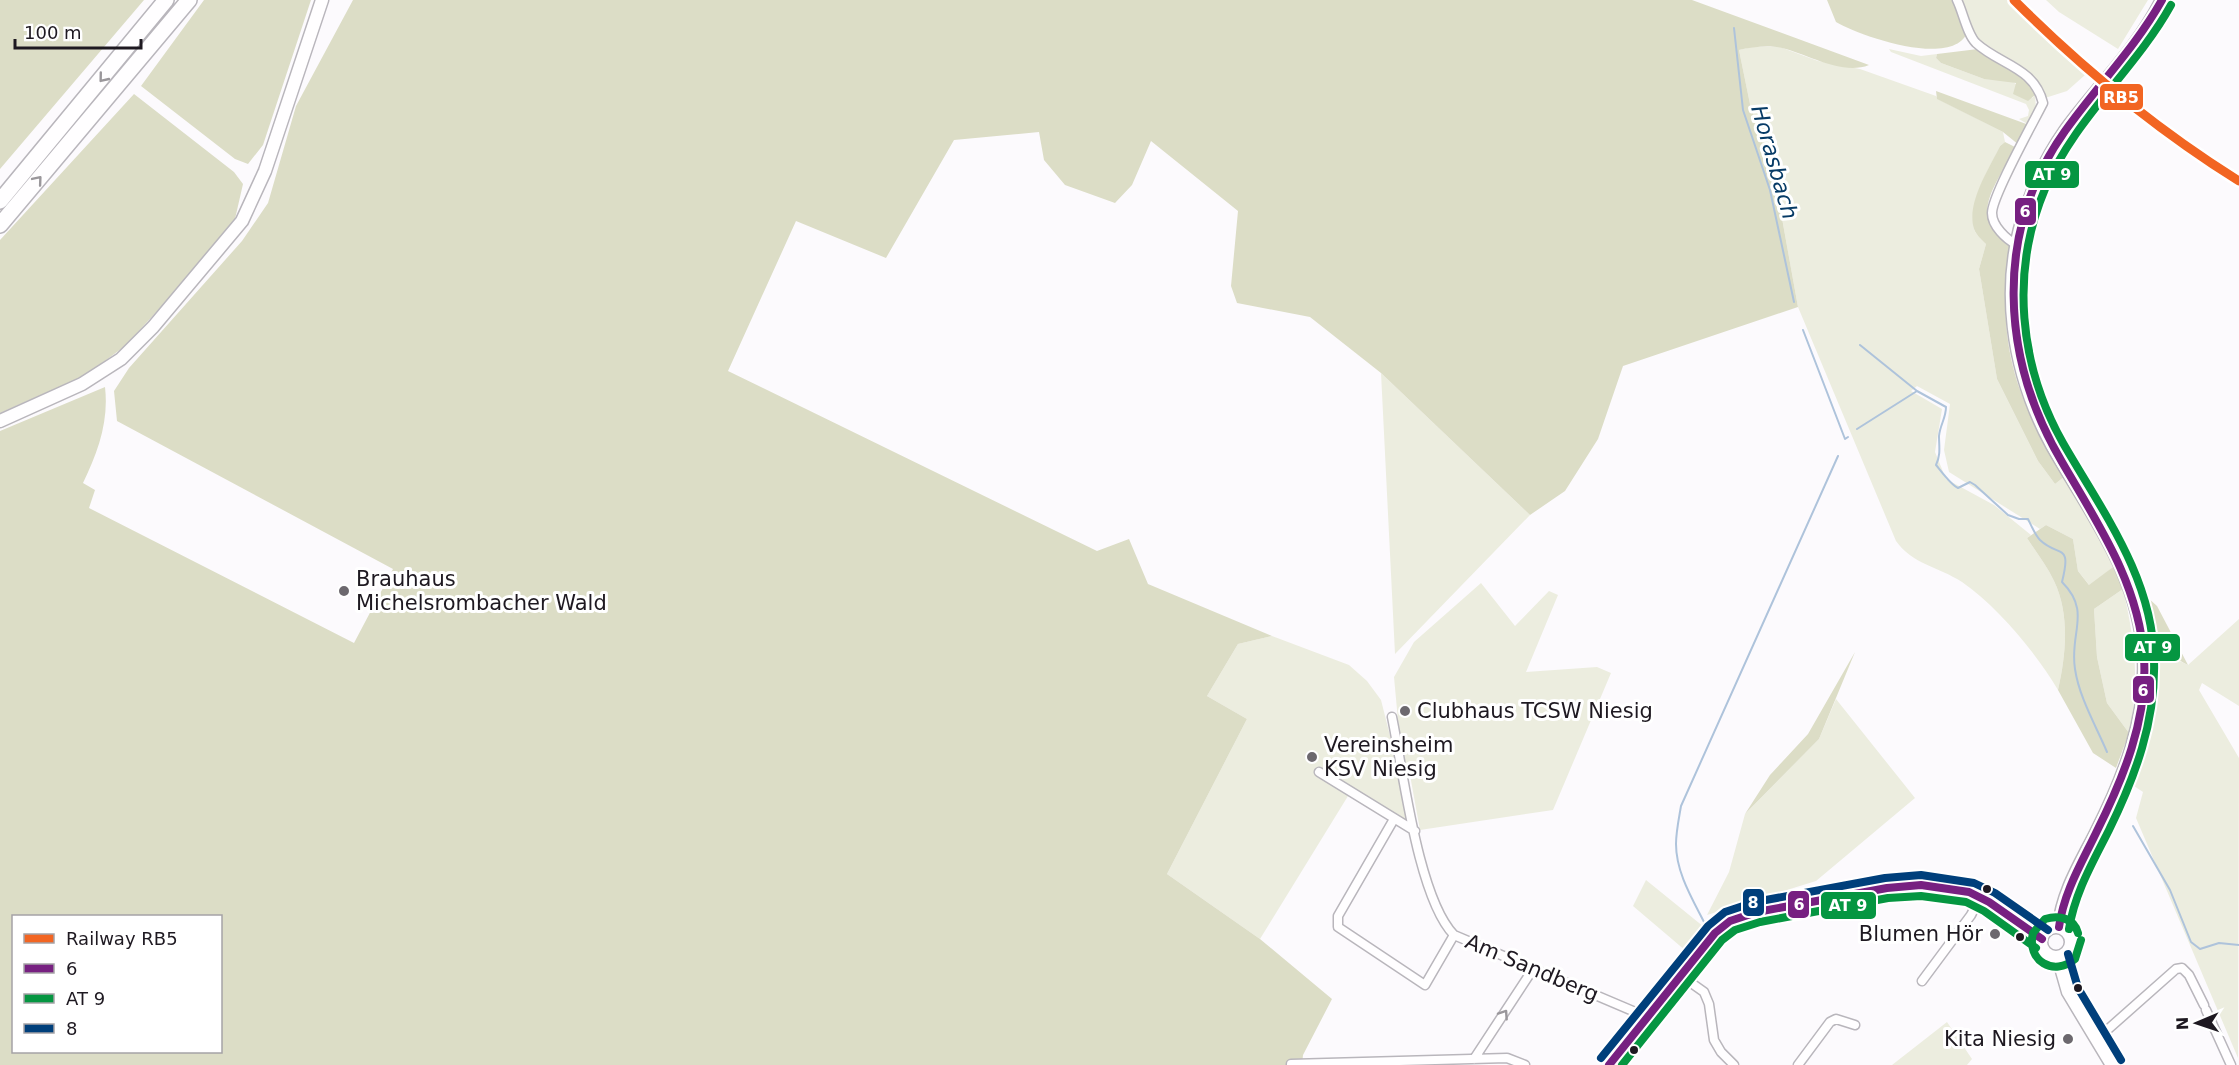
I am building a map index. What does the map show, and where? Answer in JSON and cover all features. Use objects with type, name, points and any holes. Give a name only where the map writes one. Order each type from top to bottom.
[{"type":"highway","points":[[0,201],[166,0]]},
{"type":"highway","points":[[0,225],[189,0]]},
{"type":"main road","points":[[0,421],[99,375],[121,359],[153,327],[242,221],[265,171],[322,0]]},
{"type":"main road","points":[[2059,927],[2067,892],[2106,814],[2133,748],[2144,692],[2144,658],[2140,625],[2124,571],[2103,528],[2040,421],[2024,380],[2016,345],[2012,311],[2017,245],[2023,216],[2046,163],[2067,129],[2144,33],[2162,0]]},
{"type":"main road","points":[[2059,927],[2067,931],[2071,940],[2070,949],[2058,957],[2046,952],[2042,939],[2046,931],[2059,927]]},
{"type":"main road","points":[[2058,957],[2068,992],[2112,1065]]},
{"type":"street","points":[[1957,0],[1974,41],[2028,75],[2040,93],[2043,103],[1998,195],[1992,213],[1997,229],[2017,245]]},
{"type":"street","name":"Am Sandberg","points":[[1392,717],[1415,831],[1434,903],[1446,926],[1454,934],[1647,1017]]},
{"type":"street","points":[[1319,772],[1415,831]]},
{"type":"street","points":[[1394,819],[1338,916],[1338,927],[1425,985],[1454,934]]},
{"type":"street","points":[[1609,1065],[1715,933],[1730,921],[1757,912],[1909,885],[1957,888],[1980,897],[2042,939]]},
{"type":"street","points":[[1922,981],[1971,915],[1980,897]]},
{"type":"street","points":[[2097,1039],[2176,969],[2182,968],[2189,975],[2231,1065]]},
{"type":"street","points":[[1474,1059],[1533,969]]},
{"type":"street","points":[[1680,975],[1704,992],[1709,1004],[1714,1040],[1721,1052],[1734,1065]]},
{"type":"street","points":[[1798,1065],[1830,1022],[1836,1019],[1855,1025]]},
{"type":"street","points":[[1291,1064],[1451,1062],[1507,1058],[1525,1065]]},
{"type":"shaded area","points":[[1961,0],[2008,0],[2085,75],[2067,91],[2045,98],[2032,78],[1981,43]]},
{"type":"shaded area","points":[[2046,0],[2148,0],[2118,49],[2059,12]]},
{"type":"shaded area","points":[[1751,47],[1780,47],[1818,61],[1860,69],[1936,96],[2003,132],[2005,142],[2000,146],[1981,186],[1973,218],[1977,235],[1986,244],[1979,269],[1997,379],[2038,461],[2055,484],[2064,477],[2096,526],[2113,567],[2090,586],[2078,571],[2073,539],[2046,525],[2040,529],[1949,472],[1944,450],[1950,404],[1917,386],[1911,391],[1942,409],[1935,452],[1946,479],[1994,505],[2031,535],[2027,538],[2054,581],[2062,607],[2065,635],[2058,690],[2027,646],[1976,592],[1962,582],[1910,555],[1896,541],[1798,307],[1776,185],[1750,104],[1739,50]]},
{"type":"shaded area","points":[[1889,49],[1921,56],[1937,54],[1936,58],[1941,63],[1984,79],[2011,80],[2032,98],[2035,95],[2036,108],[2029,125],[2019,119],[2028,116],[2029,110],[2026,104],[1891,52]]},
{"type":"shaded area","points":[[1381,373],[1530,515],[1395,654]]},
{"type":"shaded area","points":[[1481,583],[1515,626],[1549,591],[1558,595],[1526,672],[1597,667],[1611,673],[1553,810],[1420,830],[1410,775],[1402,764],[1394,677],[1414,642]]},
{"type":"shaded area","points":[[2123,589],[2131,626],[2135,661],[2134,695],[2129,733],[2107,703],[2097,657],[2094,609]]},
{"type":"shaded area","points":[[2239,619],[2239,706],[2202,683],[2199,690],[2239,758],[2238,1058],[2136,818],[2143,792],[2131,784],[2144,746],[2153,707],[2157,668],[2155,627],[2173,658],[2188,665]]},
{"type":"shaded area","name":"Vereinsheim KSV Niesig","points":[[1272,636],[1349,665],[1367,681],[1381,700],[1410,815],[1406,831],[1348,796],[1260,939],[1167,874],[1247,719],[1207,696],[1238,644]]},
{"type":"shaded area","points":[[1836,699],[1915,798],[1816,881],[1707,915],[1729,872],[1745,814],[1819,739]]},
{"type":"shaded area","points":[[1646,880],[1704,927],[1686,951],[1633,906]]},
{"type":"shaded area","points":[[1947,1022],[1972,1059],[1967,1065],[1892,1065]]},
{"type":"green space","points":[[0,0],[144,0],[0,169]]},
{"type":"green space","points":[[204,0],[311,0],[263,145],[248,164],[235,159],[141,86]]},
{"type":"green space","points":[[353,0],[1692,0],[1869,65],[1859,68],[1836,66],[1777,47],[1739,50],[1750,104],[1776,185],[1798,307],[1623,366],[1598,439],[1565,491],[1530,515],[1381,373],[1310,317],[1237,303],[1231,286],[1238,211],[1151,141],[1132,185],[1115,203],[1065,185],[1044,160],[1039,132],[954,140],[886,258],[796,221],[728,371],[1097,551],[1129,539],[1148,584],[1272,636],[1238,644],[1207,696],[1247,719],[1167,874],[1260,939],[1332,999],[1303,1055],[1302,1065],[0,1065],[0,431],[105,387],[104,424],[83,483],[95,490],[89,508],[354,643],[393,569],[117,421],[114,391],[129,368],[242,241],[268,203],[296,106]]},
{"type":"green space","points":[[1827,0],[1954,0],[1968,30],[1960,42],[1946,48],[1927,49],[1906,46],[1865,35],[1836,22]]},
{"type":"green space","points":[[1978,49],[2024,76],[2035,95],[2028,101],[2013,94],[2016,83],[1984,79],[1941,63],[1936,58],[1937,54]]},
{"type":"green space","points":[[1936,91],[2029,125],[2019,145],[2003,132],[1937,99]]},
{"type":"green space","points":[[134,94],[234,172],[243,184],[235,219],[171,296],[125,346],[86,375],[0,413],[0,240]]},
{"type":"green space","points":[[2005,142],[2015,147],[1994,187],[1987,211],[1989,223],[1997,234],[2010,245],[2006,279],[2006,310],[2013,367],[2032,420],[2064,477],[2055,484],[2038,461],[1997,379],[1979,269],[1986,244],[1974,229],[1973,208],[1985,176],[2000,146]]},
{"type":"green space","points":[[2046,525],[2073,539],[2078,571],[2089,585],[2113,567],[2123,589],[2094,609],[2097,657],[2107,703],[2129,733],[2116,768],[2093,753],[2058,690],[2065,635],[2062,607],[2051,575],[2027,538]]},
{"type":"green space","points":[[2146,596],[2157,606],[2188,665],[2179,660],[2165,645],[2156,627]]},
{"type":"green space","points":[[1855,652],[1819,739],[1745,814],[1770,775],[1808,734]]},
{"type":"waterway","name":"Horasbach","points":[[1734,28],[1743,110],[1770,190],[1794,302]]},
{"type":"waterway","name":"Horasbach","points":[[1803,330],[1845,439],[1848,437]]},
{"type":"waterway","points":[[1860,345],[1917,391]]},
{"type":"waterway","name":"Horasbach","points":[[1857,429],[1917,391],[1946,407],[1939,436],[1939,454],[1936,465],[1946,478],[1958,488],[1970,482],[2008,515],[2028,519],[2040,540],[2062,553],[2065,561],[2062,582],[2071,593],[2078,613],[2074,656],[2077,680],[2107,752]]},
{"type":"waterway","points":[[1705,924],[1686,886],[1679,865],[1676,839],[1681,806],[1838,456]]},
{"type":"waterway","name":"Horasbach","points":[[2133,826],[2170,890],[2191,942],[2200,949],[2219,943],[2239,945]]},
{"type":"rail line","name":"RB5","points":[[2014,0],[2121,97],[2239,181]]},
{"type":"transit line","name":"6","points":[[2059,927],[2069,890],[2106,812],[2132,748],[2142,703],[2144,658],[2141,631],[2134,605],[2115,556],[2062,462],[2042,422],[2027,381],[2017,339],[2014,296],[2016,253],[2026,211],[2042,170],[2065,131],[2128,51],[2162,0]]},
{"type":"transit line","points":[[2069,929],[2080,890],[2127,790],[2142,748],[2151,705],[2154,660],[2145,601],[2135,573],[2109,520],[2063,443],[2048,413],[2037,382],[2024,318],[2027,253],[2034,221],[2057,164],[2088,117],[2140,51],[2171,5]]},
{"type":"transit line","name":"8","points":[[1601,1058],[1708,926],[1725,912],[1755,902],[1885,878],[1921,875],[1974,883],[1995,893],[2048,930]]},
{"type":"transit line","name":"6","points":[[1609,1065],[1715,933],[1730,921],[1757,912],[1887,888],[1921,885],[1969,892],[1989,902],[2042,939]]},
{"type":"transit line","points":[[1622,1065],[1722,940],[1735,930],[1760,922],[1888,898],[1921,896],[1966,902],[1984,911],[2036,948]]},
{"type":"transit line","points":[[2078,933],[2073,924],[2065,919],[2056,917],[2045,919],[2033,933],[2034,951],[2044,963],[2059,966],[2075,959],[2081,940]]},
{"type":"transit line","name":"8","points":[[2068,954],[2078,988],[2121,1060]]},
{"type":"place","name":"Brauhaus Michelsrombacher Wald","points":[[344,591]]},
{"type":"place","name":"Clubhaus TCSW Niesig","points":[[1405,711]]},
{"type":"place","name":"Vereinsheim KSV Niesig","points":[[1312,757]]},
{"type":"place","name":"Blumen Hör","points":[[1995,934]]},
{"type":"place","name":"Kita Niesig","points":[[2068,1039]]}]
